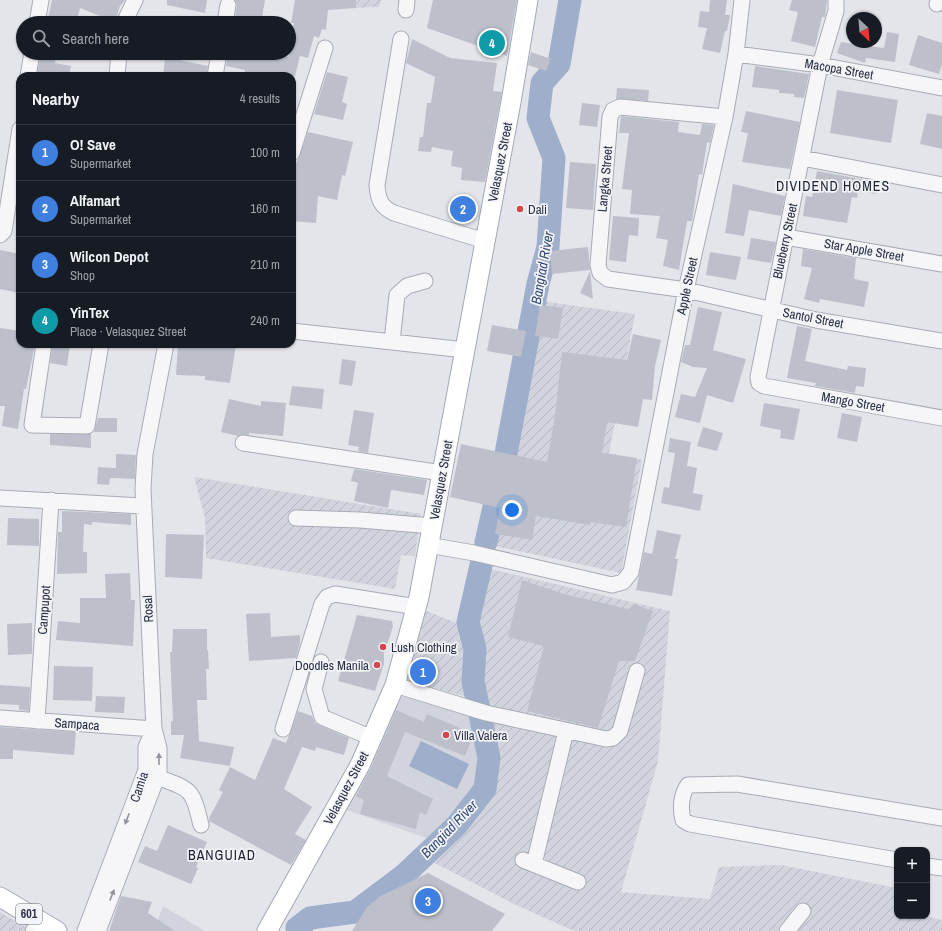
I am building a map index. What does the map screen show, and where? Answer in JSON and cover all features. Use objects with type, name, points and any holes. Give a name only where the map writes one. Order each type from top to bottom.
[{"type":"main road","name":"Velasquez Street","points":[[267,931],[360,765],[395,685],[417,607],[511,102],[528,0]]},
{"type":"main road","name":"601","points":[[0,897],[44,928]]},
{"type":"street","points":[[38,16],[41,0]]},
{"type":"street","points":[[127,16],[135,0]]},
{"type":"street","name":"Apple Street","points":[[428,545],[474,553],[612,585],[623,582],[631,572],[686,290],[725,117],[736,54],[742,0]]},
{"type":"street","name":"Blueberry Street","points":[[764,386],[759,383],[758,377],[820,65],[836,11],[836,0]]},
{"type":"street","points":[[226,16],[228,6]]},
{"type":"street","points":[[401,39],[377,185],[378,199],[384,209],[394,213],[485,241]]},
{"type":"street","points":[[296,141],[324,48]]},
{"type":"street","name":"Macopa Street","points":[[736,54],[820,65],[942,88]]},
{"type":"street","points":[[29,72],[31,60]]},
{"type":"street","points":[[117,72],[118,60]]},
{"type":"street","points":[[216,72],[218,60]]},
{"type":"street","name":"Langka Street","points":[[686,290],[608,279],[600,273],[598,265],[610,117],[613,110],[620,107],[725,117]]},
{"type":"street","points":[[0,235],[4,231],[16,154]]},
{"type":"street","points":[[802,158],[942,185]]},
{"type":"street","name":"Star Apple Street","points":[[786,237],[942,264]]},
{"type":"street","points":[[392,342],[397,295],[407,286],[426,280]]},
{"type":"street","name":"Santol Street","points":[[686,290],[816,320],[942,341]]},
{"type":"street","points":[[296,331],[465,350]]},
{"type":"street","points":[[43,348],[32,425],[87,426],[100,348]]},
{"type":"street","name":"Rosal","points":[[154,729],[142,506],[145,454],[165,348]]},
{"type":"street","name":"Mango Street","points":[[764,386],[942,418]]},
{"type":"street","points":[[243,443],[442,473]]},
{"type":"street","points":[[0,498],[142,506]]},
{"type":"street","name":"Campupot","points":[[37,721],[51,500]]},
{"type":"street","points":[[296,518],[360,520],[432,526]]},
{"type":"street","points":[[283,729],[322,604],[327,597],[335,594],[417,607]]},
{"type":"street","points":[[321,662],[314,689],[322,717],[372,738]]},
{"type":"street","points":[[395,685],[480,710],[606,739],[613,738],[620,731],[637,671]]},
{"type":"street","name":"Sampaca","points":[[0,718],[154,729]]},
{"type":"street","name":"Camia","points":[[98,931],[159,772],[159,748],[154,729]]},
{"type":"street","name":"Camia","points":[[85,931],[146,770],[146,747],[154,729]]},
{"type":"street","points":[[566,731],[529,862],[578,882]]},
{"type":"street","points":[[157,777],[186,787],[191,793],[201,825]]},
{"type":"street","points":[[894,859],[690,824],[683,820],[681,814],[684,791],[688,785],[737,784],[942,818]]},
{"type":"street","points":[[930,866],[942,868]]},
{"type":"street","points":[[787,931],[803,911]]},
{"type":"shaded area","points":[[297,0],[381,0],[379,7],[295,10]]},
{"type":"shaded area","points":[[540,301],[635,314],[609,453],[642,460],[621,573],[490,545]]},
{"type":"shaded area","points":[[194,477],[421,514],[415,556],[401,555],[395,589],[206,558],[205,518]]},
{"type":"shaded area","name":"Villa Valera","points":[[487,568],[670,611],[658,761],[621,892],[710,899],[719,867],[781,865],[894,887],[894,919],[930,919],[930,917],[942,920],[942,931],[574,931],[514,904],[433,862],[442,847],[488,798],[494,766],[478,678],[481,644],[475,622]]},
{"type":"shaded area","points":[[424,610],[464,626],[471,652],[468,680],[472,698],[403,681]]},
{"type":"shaded area","points":[[400,696],[475,713],[485,766],[481,789],[455,823],[435,841],[344,809]]},
{"type":"shaded area","points":[[163,906],[205,931],[154,931]]},
{"type":"shaded area","points":[[0,912],[32,931],[0,931]]},
{"type":"water","points":[[421,741],[469,764],[457,789],[409,766]]},
{"type":"building","points":[[52,0],[125,0],[120,6],[117,16],[100,16],[80,8],[78,16],[49,16]]},
{"type":"building","points":[[167,0],[207,0],[205,13],[167,5]]},
{"type":"building","points":[[235,0],[265,0],[262,16],[235,16],[237,6]]},
{"type":"building","points":[[295,0],[356,0],[356,8],[328,10],[326,30],[322,29],[319,38],[314,36],[308,58],[300,56],[296,72],[245,72],[245,70],[226,66],[227,60],[296,60],[296,16],[292,16]]},
{"type":"building","points":[[433,0],[517,0],[507,56],[427,28]]},
{"type":"building","points":[[710,0],[727,0],[725,15],[730,15],[720,53],[702,49],[707,28],[698,27],[700,11],[709,12]]},
{"type":"building","points":[[792,0],[827,0],[825,17],[822,17],[815,47],[791,41],[798,12],[789,10]]},
{"type":"building","points":[[887,32],[899,34],[895,62],[866,58],[865,63],[837,53],[841,42],[846,43],[846,48],[884,48]]},
{"type":"building","points":[[918,35],[942,43],[942,64],[939,74],[909,65]]},
{"type":"building","points":[[412,39],[450,58],[497,63],[493,91],[502,92],[485,182],[461,180],[462,168],[451,166],[453,151],[432,147],[431,152],[418,151],[420,137],[423,137],[427,103],[431,103],[435,77],[406,63]]},
{"type":"building","points":[[531,52],[551,59],[546,71],[528,65]]},
{"type":"building","points":[[40,60],[56,60],[55,63],[71,66],[70,72],[38,72]]},
{"type":"building","points":[[165,60],[179,60],[208,66],[207,72],[163,72]]},
{"type":"building","points":[[755,66],[809,74],[804,98],[794,97],[794,94],[779,93],[779,90],[752,87]]},
{"type":"building","points":[[327,72],[348,77],[342,102],[347,104],[343,120],[314,114]]},
{"type":"building","points":[[617,88],[649,90],[648,101],[616,99]]},
{"type":"building","points":[[837,90],[898,100],[891,143],[830,133]]},
{"type":"building","points":[[582,103],[600,105],[597,127],[579,125]]},
{"type":"building","points":[[746,111],[800,122],[790,169],[742,162],[748,133],[741,132]]},
{"type":"building","points":[[927,113],[942,116],[942,149],[920,144]]},
{"type":"building","points":[[621,116],[679,122],[678,132],[700,135],[702,124],[714,125],[710,143],[707,142],[702,175],[699,174],[692,221],[687,221],[679,270],[663,266],[668,240],[656,238],[660,216],[630,214],[632,190],[622,189],[629,133],[619,133]]},
{"type":"building","points":[[308,132],[353,142],[345,176],[342,175],[337,200],[318,196],[316,223],[296,221],[296,164]]},
{"type":"building","points":[[570,162],[596,164],[593,210],[566,208]]},
{"type":"building","points":[[817,171],[878,182],[876,194],[858,191],[857,198],[852,197],[847,223],[803,216],[806,196],[812,197]]},
{"type":"building","points":[[733,184],[785,196],[781,216],[749,210],[744,236],[725,233]]},
{"type":"building","points":[[613,216],[639,218],[638,236],[629,235],[626,262],[609,260]]},
{"type":"building","points":[[751,238],[776,242],[771,263],[747,259]]},
{"type":"building","points":[[588,247],[590,270],[552,274],[550,251]]},
{"type":"building","points":[[803,249],[856,258],[854,279],[869,282],[864,307],[820,299],[819,303],[804,299],[812,268],[801,266]]},
{"type":"building","points":[[0,250],[16,253],[16,292],[0,289]]},
{"type":"building","points":[[710,252],[741,257],[736,280],[706,275]]},
{"type":"building","points":[[590,271],[593,299],[580,293]]},
{"type":"building","points":[[540,305],[563,308],[558,339],[535,336]]},
{"type":"building","points":[[698,307],[722,312],[713,350],[746,359],[733,403],[707,395],[700,423],[675,417],[681,394],[695,397],[707,368],[693,367],[681,362],[685,345],[690,345]]},
{"type":"building","points":[[492,325],[526,331],[521,357],[487,351]]},
{"type":"building","points":[[797,326],[812,329],[805,361],[847,370],[848,366],[866,368],[864,387],[856,386],[855,393],[815,386],[816,383],[787,378]]},
{"type":"building","points":[[0,328],[16,330],[16,348],[34,348],[26,389],[24,389],[18,429],[2,426],[5,406],[0,406]]},
{"type":"building","points":[[633,334],[661,340],[655,366],[652,400],[643,399],[638,427],[607,422],[602,453],[637,458],[626,527],[590,522],[590,525],[536,516],[532,540],[495,534],[500,508],[450,497],[461,444],[547,462],[555,416],[562,352],[627,360]]},
{"type":"building","points":[[52,348],[69,348],[67,366],[50,363]]},
{"type":"building","points":[[178,348],[236,348],[230,383],[205,380],[205,376],[176,375]]},
{"type":"building","points":[[342,359],[356,361],[352,386],[339,384]]},
{"type":"building","points":[[292,386],[324,389],[322,409],[289,405]]},
{"type":"building","points":[[229,399],[261,406],[261,401],[286,403],[283,436],[249,433],[249,435],[238,436],[221,432]]},
{"type":"building","points":[[764,403],[800,409],[794,440],[780,438],[781,430],[760,426]]},
{"type":"building","points":[[354,410],[374,413],[368,453],[358,451],[359,447],[348,445]]},
{"type":"building","points":[[842,413],[862,417],[857,442],[837,438]]},
{"type":"building","points":[[98,418],[117,418],[117,432],[94,432]]},
{"type":"building","points":[[703,427],[723,433],[717,451],[697,446]]},
{"type":"building","points":[[50,434],[91,434],[91,448],[50,445]]},
{"type":"building","points":[[670,438],[691,442],[687,466],[697,468],[693,493],[703,495],[700,511],[661,503],[664,487],[669,488],[675,453],[668,452]]},
{"type":"building","points":[[116,454],[136,455],[135,479],[110,478],[109,485],[97,484],[98,467],[116,468]]},
{"type":"building","points":[[354,469],[427,480],[424,495],[391,490],[388,508],[354,501],[358,483],[351,481]]},
{"type":"building","points":[[62,511],[131,514],[131,525],[92,522],[92,525],[84,524],[83,552],[87,552],[87,573],[57,574],[58,532],[62,532]]},
{"type":"building","points":[[8,518],[39,519],[39,546],[7,545]]},
{"type":"building","points":[[657,530],[681,535],[675,559],[678,559],[672,596],[636,590],[644,552],[652,554]]},
{"type":"building","points":[[166,534],[204,535],[202,579],[165,577]]},
{"type":"building","points":[[130,573],[131,600],[135,600],[133,646],[56,640],[58,621],[80,623],[80,598],[106,598],[105,574]]},
{"type":"building","points":[[522,580],[564,594],[628,609],[634,604],[653,611],[635,661],[619,661],[598,728],[527,711],[544,646],[508,637]]},
{"type":"building","points":[[270,613],[271,637],[300,635],[300,643],[296,658],[249,661],[246,614]]},
{"type":"building","points":[[357,615],[392,621],[393,627],[384,653],[384,664],[375,691],[338,681]]},
{"type":"building","points":[[32,623],[32,654],[8,655],[7,624]]},
{"type":"building","points":[[173,629],[207,629],[209,669],[206,669],[207,700],[197,700],[199,741],[234,747],[230,766],[180,758],[184,735],[171,735],[171,721],[173,721],[170,652],[172,652]]},
{"type":"building","points":[[54,666],[93,667],[92,701],[53,700]]},
{"type":"building","points":[[0,685],[30,687],[29,711],[19,710],[19,705],[0,704]]},
{"type":"building","points":[[96,696],[125,697],[124,713],[95,712]]},
{"type":"building","points":[[396,710],[424,722],[427,714],[474,734],[465,756],[405,732],[387,776],[433,799],[426,815],[420,812],[416,829],[360,814],[364,800],[356,796],[371,768]]},
{"type":"building","points":[[298,711],[312,716],[315,723],[349,738],[344,755],[316,747],[315,751],[302,747],[284,789],[312,807],[295,834],[306,840],[291,865],[209,821],[209,818],[223,792],[219,790],[230,767],[255,780],[273,738],[286,743]]},
{"type":"building","points":[[0,727],[76,732],[74,755],[13,750],[13,759],[0,759]]},
{"type":"building","points":[[168,825],[207,842],[196,867],[198,868],[191,884],[138,862],[145,846],[157,851]]},
{"type":"building","points":[[428,873],[505,914],[492,931],[352,931],[367,907],[381,896]]},
{"type":"building","points":[[121,896],[152,902],[148,913],[175,931],[109,931]]},
{"type":"waterway","name":"Bangiad River","points":[[486,542],[504,464],[538,284],[548,247],[554,158],[538,118],[542,83],[559,64],[570,0]]},
{"type":"waterway","name":"Bangiad River","points":[[298,931],[297,928],[310,918],[355,912],[403,876],[456,826],[485,789],[489,758],[473,681],[475,649],[468,622],[482,561]]},
{"type":"place","name":"YinTex","points":[[492,43]]},
{"type":"place","name":"Alfamart","points":[[463,209]]},
{"type":"place","name":"Dali","points":[[520,209]]},
{"type":"place","name":"Lush Clothing","points":[[383,647]]},
{"type":"place","name":"Doodles Manila","points":[[377,665]]},
{"type":"place","name":"O! Save","points":[[423,672]]},
{"type":"place","name":"Villa Valera","points":[[446,735]]},
{"type":"place","name":"Wilcon Depot","points":[[428,901]]},
{"type":"district","name":"DIVIDEND HOMES","points":[[833,186]]},
{"type":"district","name":"BANGUIAD","points":[[222,855]]}]
